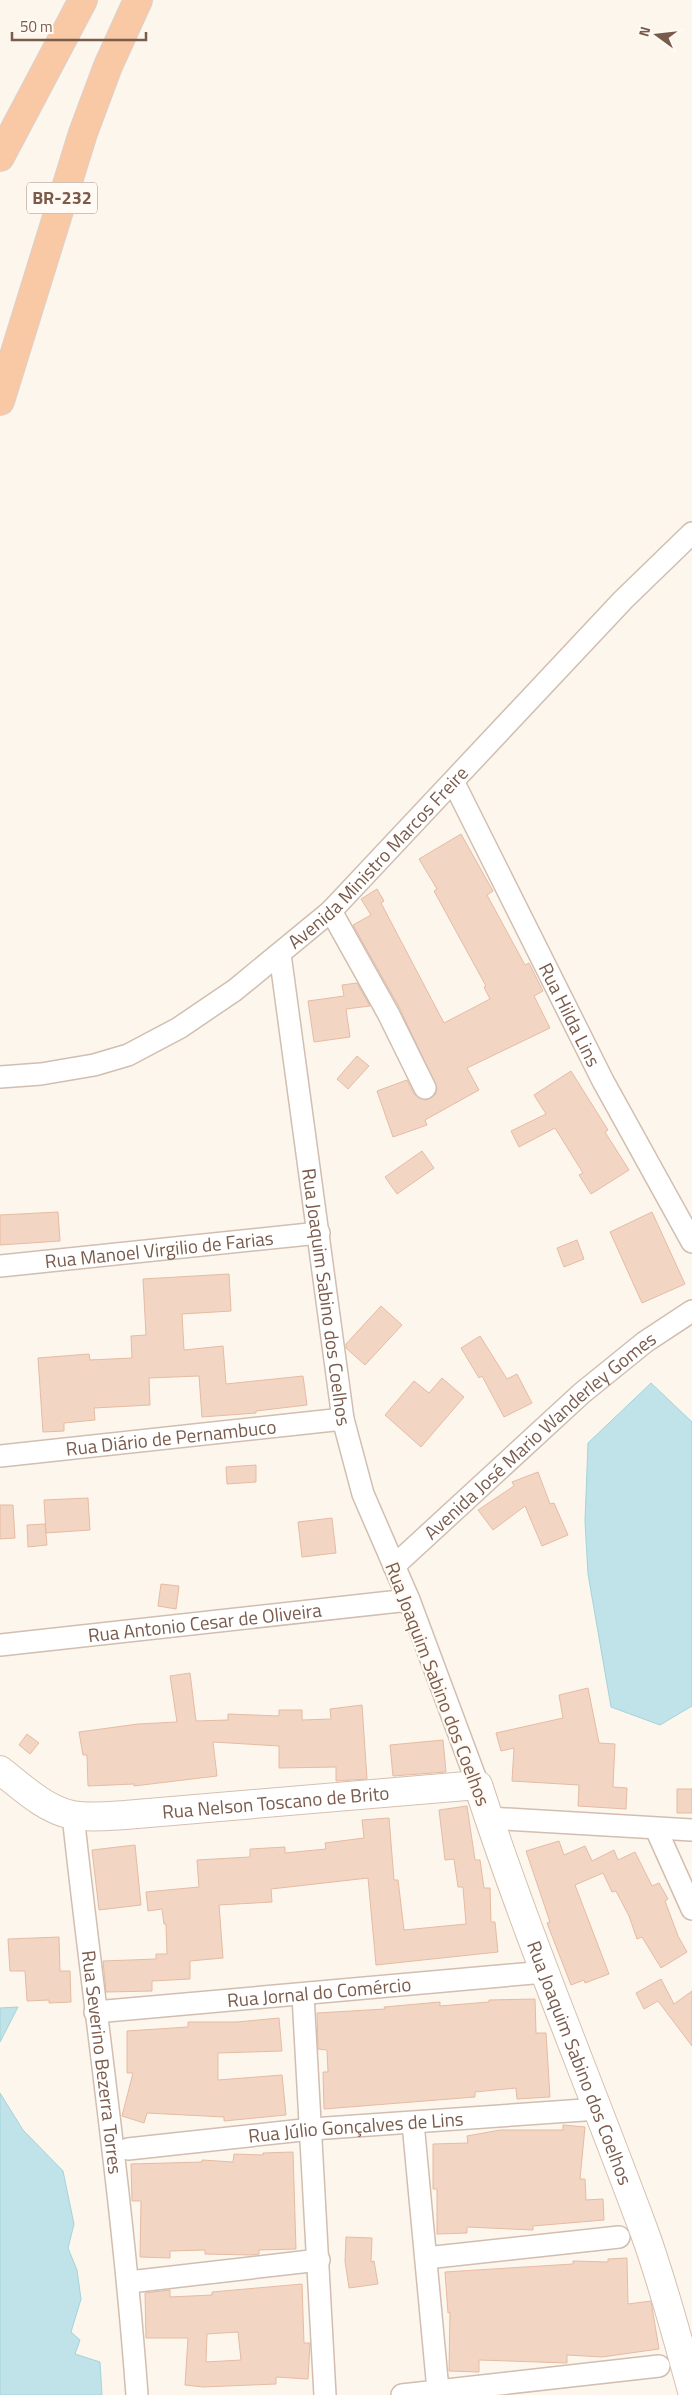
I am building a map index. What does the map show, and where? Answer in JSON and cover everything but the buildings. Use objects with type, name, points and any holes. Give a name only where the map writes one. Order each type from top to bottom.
[{"type":"highway","points":[[0,157],[83,0]]},
{"type":"highway","name":"BR-232","points":[[0,401],[83,133],[108,66],[138,0]]},
{"type":"main road","points":[[0,1770],[40,1801],[73,1815]]},
{"type":"main road","name":"Rua Nelson Toscano de Brito","points":[[73,1815],[125,1815],[478,1785]]},
{"type":"main road","name":"Rua Joaquim Sabino dos Coelhos","points":[[478,1785],[545,1972],[644,2232],[692,2390]]},
{"type":"street","name":"Avenida Ministro Marcos Freire","points":[[0,1077],[41,1074],[94,1065],[128,1055],[179,1028],[235,990],[331,911],[454,783],[623,600],[692,534]]},
{"type":"street","name":"Rua Hilda Lins","points":[[454,783],[603,1082],[692,1242]]},
{"type":"street","points":[[331,911],[388,1013],[425,1088]]},
{"type":"street","name":"Rua Joaquim Sabino dos Coelhos","points":[[280,954],[344,1419],[363,1494],[409,1600],[478,1785]]},
{"type":"street","name":"Rua Manoel Virgilio de Farias","points":[[0,1266],[319,1233]]},
{"type":"street","name":"Avenida José Mario Wanderley Gomes","points":[[394,1566],[582,1393],[644,1342],[692,1311]]},
{"type":"street","name":"Rua Diário de Pernambuco","points":[[0,1456],[344,1419]]},
{"type":"street","name":"Rua Antonio Cesar de Oliveira","points":[[0,1644],[409,1600]]},
{"type":"street","name":"Rua Severino Bezerra Torres","points":[[73,1815],[129,2286],[137,2395]]},
{"type":"street","points":[[489,1818],[692,1830]]},
{"type":"street","points":[[656,1829],[692,1909]]},
{"type":"street","name":"Rua Jornal do Comércio","points":[[95,2012],[545,1972]]},
{"type":"street","points":[[303,1995],[312,2129],[325,2395]]},
{"type":"street","name":"Rua Júlio Gonçalves de Lins","points":[[128,2149],[312,2129],[584,2110]]},
{"type":"street","points":[[414,2123],[438,2390]]},
{"type":"street","points":[[426,2258],[619,2238]]},
{"type":"street","points":[[138,2281],[319,2260]]},
{"type":"street","points":[[402,2395],[659,2366]]},
{"type":"water","points":[[651,1383],[692,1422],[692,1706],[660,1725],[611,1707],[588,1574],[585,1521],[588,1443]]},
{"type":"water","points":[[18,2007],[0,2042],[0,2008]]},
{"type":"water","points":[[0,2093],[23,2130],[63,2171],[74,2224],[68,2248],[77,2270],[81,2299],[71,2332],[80,2340],[75,2354],[100,2362],[102,2395],[0,2395]]}]
